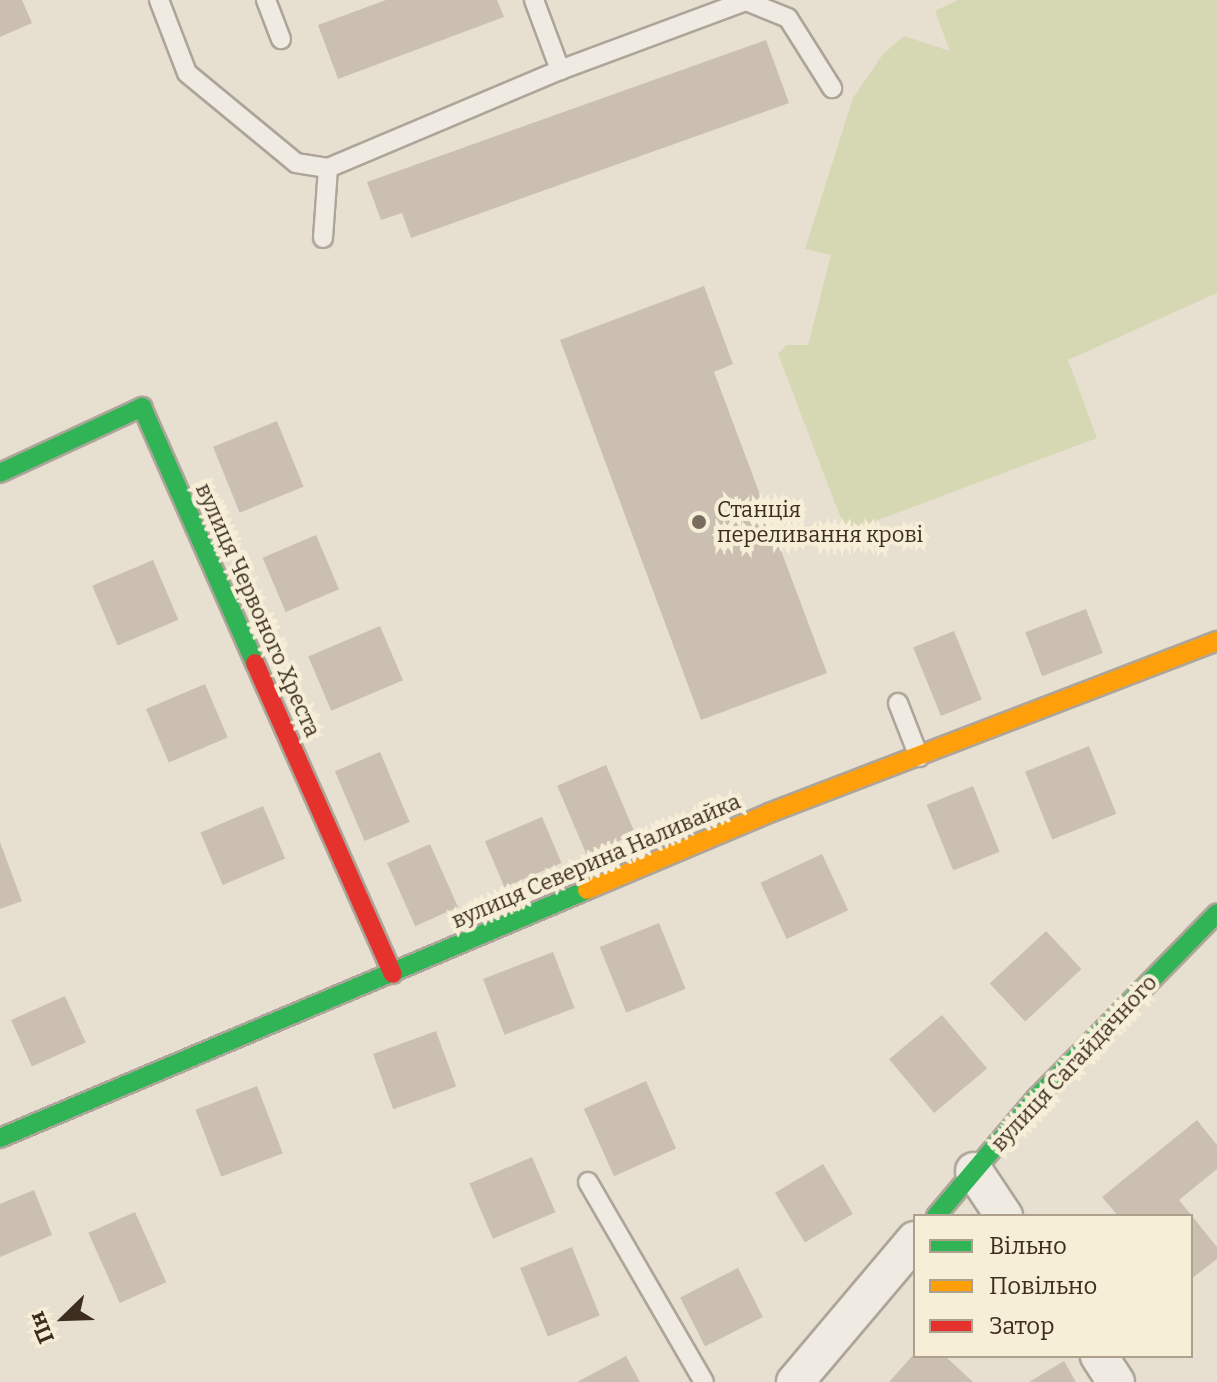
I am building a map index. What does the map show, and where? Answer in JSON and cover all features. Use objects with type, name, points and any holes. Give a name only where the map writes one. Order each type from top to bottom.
[{"type":"street","name":"вулиця Червоного Хреста","points":[[0,473],[142,407],[393,974]]},
{"type":"street","name":"вулиця Северина Наливайка","points":[[0,1138],[769,813],[1217,641]]},
{"type":"street","name":"вулиця Сагайдачного","points":[[938,1214],[1037,1097],[1214,924]]},
{"type":"street","points":[[974,1171],[1003,1214]]},
{"type":"street","points":[[795,1382],[913,1242]]},
{"type":"street","points":[[1100,1358],[1116,1382]]},
{"type":"lane","points":[[159,0],[187,73],[296,163],[328,168],[560,70],[746,1],[788,18],[832,88]]},
{"type":"lane","points":[[266,0],[281,39]]},
{"type":"lane","points":[[534,0],[560,70]]},
{"type":"lane","points":[[323,238],[328,168]]},
{"type":"lane","points":[[898,703],[919,757]]},
{"type":"lane","points":[[588,1182],[704,1382]]},
{"type":"green space","points":[[958,0],[1217,0],[1217,293],[1068,360],[1097,438],[846,532],[778,354],[786,345],[808,345],[831,255],[805,249],[853,98],[883,54],[904,36],[950,51],[935,11]]},
{"type":"building","points":[[0,0],[22,0],[32,23],[0,37]]},
{"type":"building","points":[[386,0],[497,0],[504,17],[338,79],[318,25]]},
{"type":"building","points":[[766,40],[789,103],[411,238],[402,213],[381,220],[367,182]]},
{"type":"building","name":"Станція переливання крові","points":[[704,286],[733,364],[714,372],[827,673],[701,720],[560,340]]},
{"type":"building","points":[[277,421],[304,487],[240,513],[213,447]]},
{"type":"building","points":[[316,535],[339,589],[286,612],[263,558]]},
{"type":"building","points":[[153,560],[178,620],[118,646],[92,586]]},
{"type":"building","points":[[1086,609],[1103,653],[1042,676],[1025,632]]},
{"type":"building","points":[[380,626],[403,680],[331,711],[308,656]]},
{"type":"building","points":[[954,631],[982,700],[941,716],[913,647]]},
{"type":"building","points":[[205,684],[228,737],[169,762],[146,709]]},
{"type":"building","points":[[1089,746],[1116,814],[1052,840],[1025,772]]},
{"type":"building","points":[[380,752],[410,822],[365,841],[335,771]]},
{"type":"building","points":[[606,765],[635,834],[587,855],[557,786]]},
{"type":"building","points":[[973,786],[1000,852],[953,871],[927,805]]},
{"type":"building","points":[[263,806],[285,858],[223,885],[200,833]]},
{"type":"building","points":[[542,817],[562,863],[504,887],[485,841]]},
{"type":"building","points":[[0,842],[22,901],[0,909]]},
{"type":"building","points":[[430,844],[458,907],[415,926],[387,863]]},
{"type":"building","points":[[822,854],[848,910],[787,939],[760,883]]},
{"type":"building","points":[[659,923],[686,989],[626,1013],[600,947]]},
{"type":"building","points":[[1046,931],[1081,969],[1025,1022],[990,984]]},
{"type":"building","points":[[553,952],[575,1008],[504,1035],[483,979]]},
{"type":"building","points":[[65,996],[86,1043],[32,1067],[11,1020]]},
{"type":"building","points":[[942,1015],[987,1069],[934,1113],[889,1059]]},
{"type":"building","points":[[436,1031],[456,1086],[393,1109],[373,1054]]},
{"type":"building","points":[[646,1081],[676,1149],[614,1176],[584,1109]]},
{"type":"building","points":[[257,1086],[283,1153],[221,1177],[195,1110]]},
{"type":"building","points":[[1197,1120],[1217,1145],[1217,1169],[1179,1200],[1190,1214],[1116,1214],[1102,1197]]},
{"type":"building","points":[[532,1157],[555,1212],[493,1239],[469,1184]]},
{"type":"building","points":[[823,1164],[853,1214],[805,1243],[775,1193]]},
{"type":"building","points":[[34,1190],[52,1235],[0,1257],[0,1204]]},
{"type":"building","points":[[135,1212],[166,1282],[120,1303],[88,1233]]},
{"type":"building","points":[[1193,1217],[1217,1247],[1217,1259],[1193,1277]]},
{"type":"building","points":[[572,1247],[600,1316],[548,1337],[520,1268]]},
{"type":"building","points":[[738,1268],[763,1317],[705,1347],[680,1298]]},
{"type":"building","points":[[913,1355],[913,1358],[947,1358],[973,1382],[889,1382]]},
{"type":"building","points":[[626,1356],[640,1382],[577,1382]]},
{"type":"building","points":[[1064,1361],[1076,1382],[1029,1382]]},
{"type":"traffic: fast","points":[[0,473],[142,407],[255,663]]},
{"type":"traffic: fast","points":[[0,1138],[587,890]]},
{"type":"traffic: fast","points":[[938,1214],[1037,1097],[1217,913]]},
{"type":"traffic: slow","points":[[587,890],[769,813],[1217,641]]},
{"type":"traffic: jam","points":[[255,663],[393,974]]},
{"type":"place","name":"Станція переливання крові","points":[[699,522]]}]
